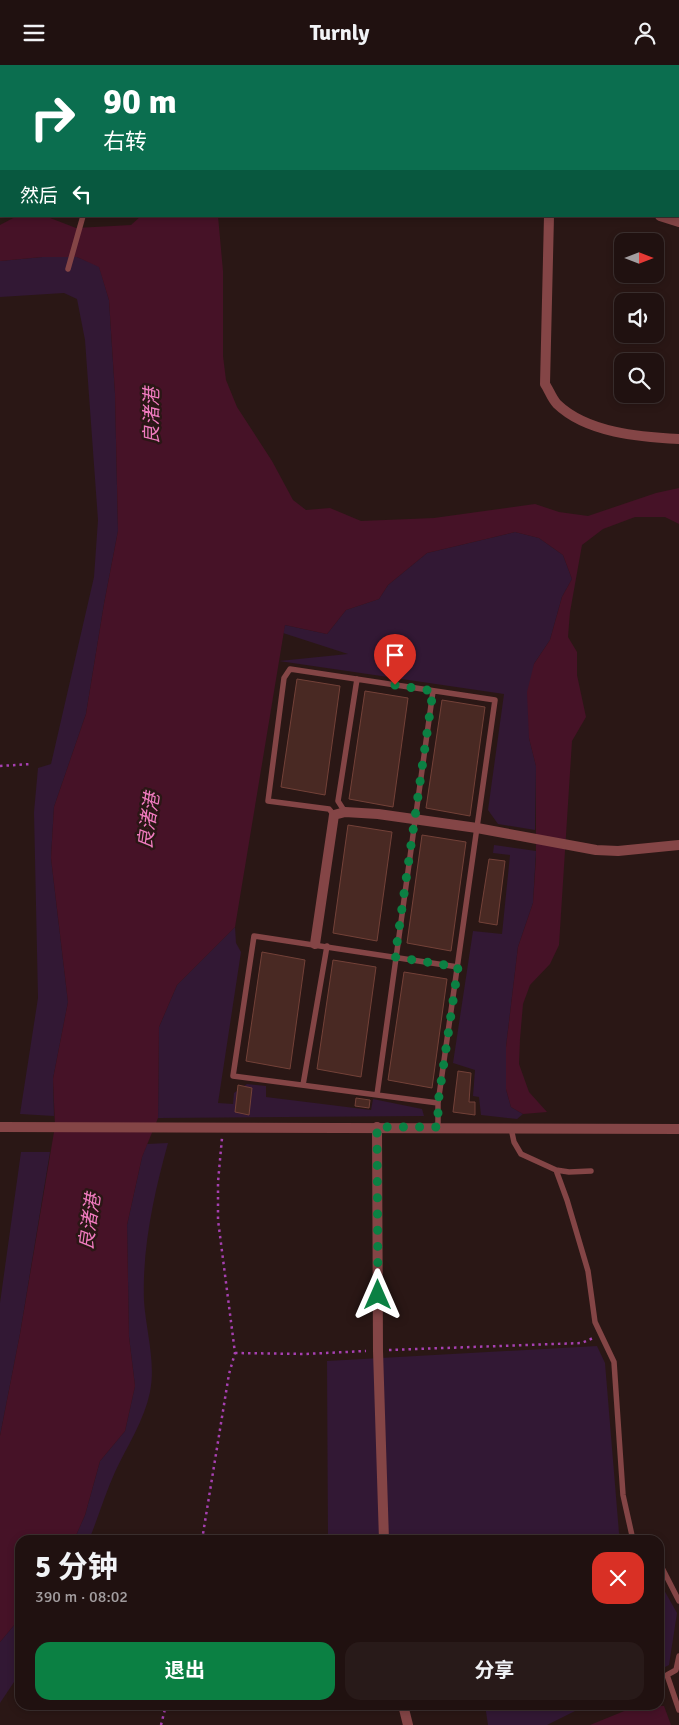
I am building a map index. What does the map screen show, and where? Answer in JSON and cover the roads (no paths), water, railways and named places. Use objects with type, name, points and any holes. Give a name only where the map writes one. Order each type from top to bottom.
[{"type":"street","points":[[549,217],[545,384],[557,403],[578,419],[630,436],[679,439]]},
{"type":"street","points":[[663,217],[679,222]]},
{"type":"street","points":[[315,944],[340,814],[414,819],[477,828],[596,850],[618,851],[679,845]]},
{"type":"street","points":[[0,1127],[679,1129]]},
{"type":"street","points":[[377,1127],[378,1351],[384,1535]]},
{"type":"street","points":[[404,1710],[408,1725]]},
{"type":"lane","points":[[68,269],[83,217]]},
{"type":"lane","points":[[340,814],[329,809],[268,801],[284,678],[290,669],[495,700],[438,1103],[438,1127]]},
{"type":"lane","points":[[340,814],[338,801],[357,679]]},
{"type":"lane","points":[[377,1095],[433,691]]},
{"type":"lane","points":[[438,1103],[233,1076],[254,936],[458,967]]},
{"type":"lane","points":[[303,1085],[326,946]]},
{"type":"lane","points":[[511,1128],[514,1142],[521,1154],[556,1170],[569,1173],[591,1171]]},
{"type":"lane","points":[[556,1170],[588,1271],[595,1322],[614,1362],[623,1495],[632,1535]]},
{"type":"lane","points":[[664,1572],[679,1601]]},
{"type":"lane","points":[[679,1656],[676,1670],[667,1675],[679,1710]]},
{"type":"water","name":"良渚港","points":[[15,217],[48,217],[76,228],[131,225],[140,217],[218,217],[223,271],[223,356],[226,380],[237,407],[272,461],[293,500],[306,510],[330,508],[361,521],[434,518],[535,504],[559,512],[588,516],[656,493],[679,488],[679,524],[665,517],[635,517],[603,529],[582,545],[570,612],[568,637],[577,652],[577,675],[586,717],[572,741],[559,945],[550,964],[530,985],[523,1004],[520,1039],[519,1064],[529,1092],[547,1112],[523,1114],[511,1107],[506,1089],[506,1047],[518,947],[533,903],[536,858],[536,766],[529,738],[527,692],[534,664],[550,640],[562,597],[572,579],[563,555],[539,538],[515,532],[427,553],[388,585],[379,599],[346,610],[327,634],[285,625],[235,927],[177,985],[159,1027],[158,1118],[142,1157],[127,1225],[129,1337],[135,1386],[125,1431],[100,1461],[85,1515],[76,1535],[15,1535],[15,1624],[0,1642],[0,1436],[20,1334],[55,1126],[53,1079],[68,1002],[51,858],[54,807],[86,714],[118,531],[115,393],[109,300],[99,267],[77,257],[42,257],[0,261],[0,225]]},
{"type":"water","points":[[664,1706],[671,1725],[590,1725],[627,1710],[664,1710]]}]
